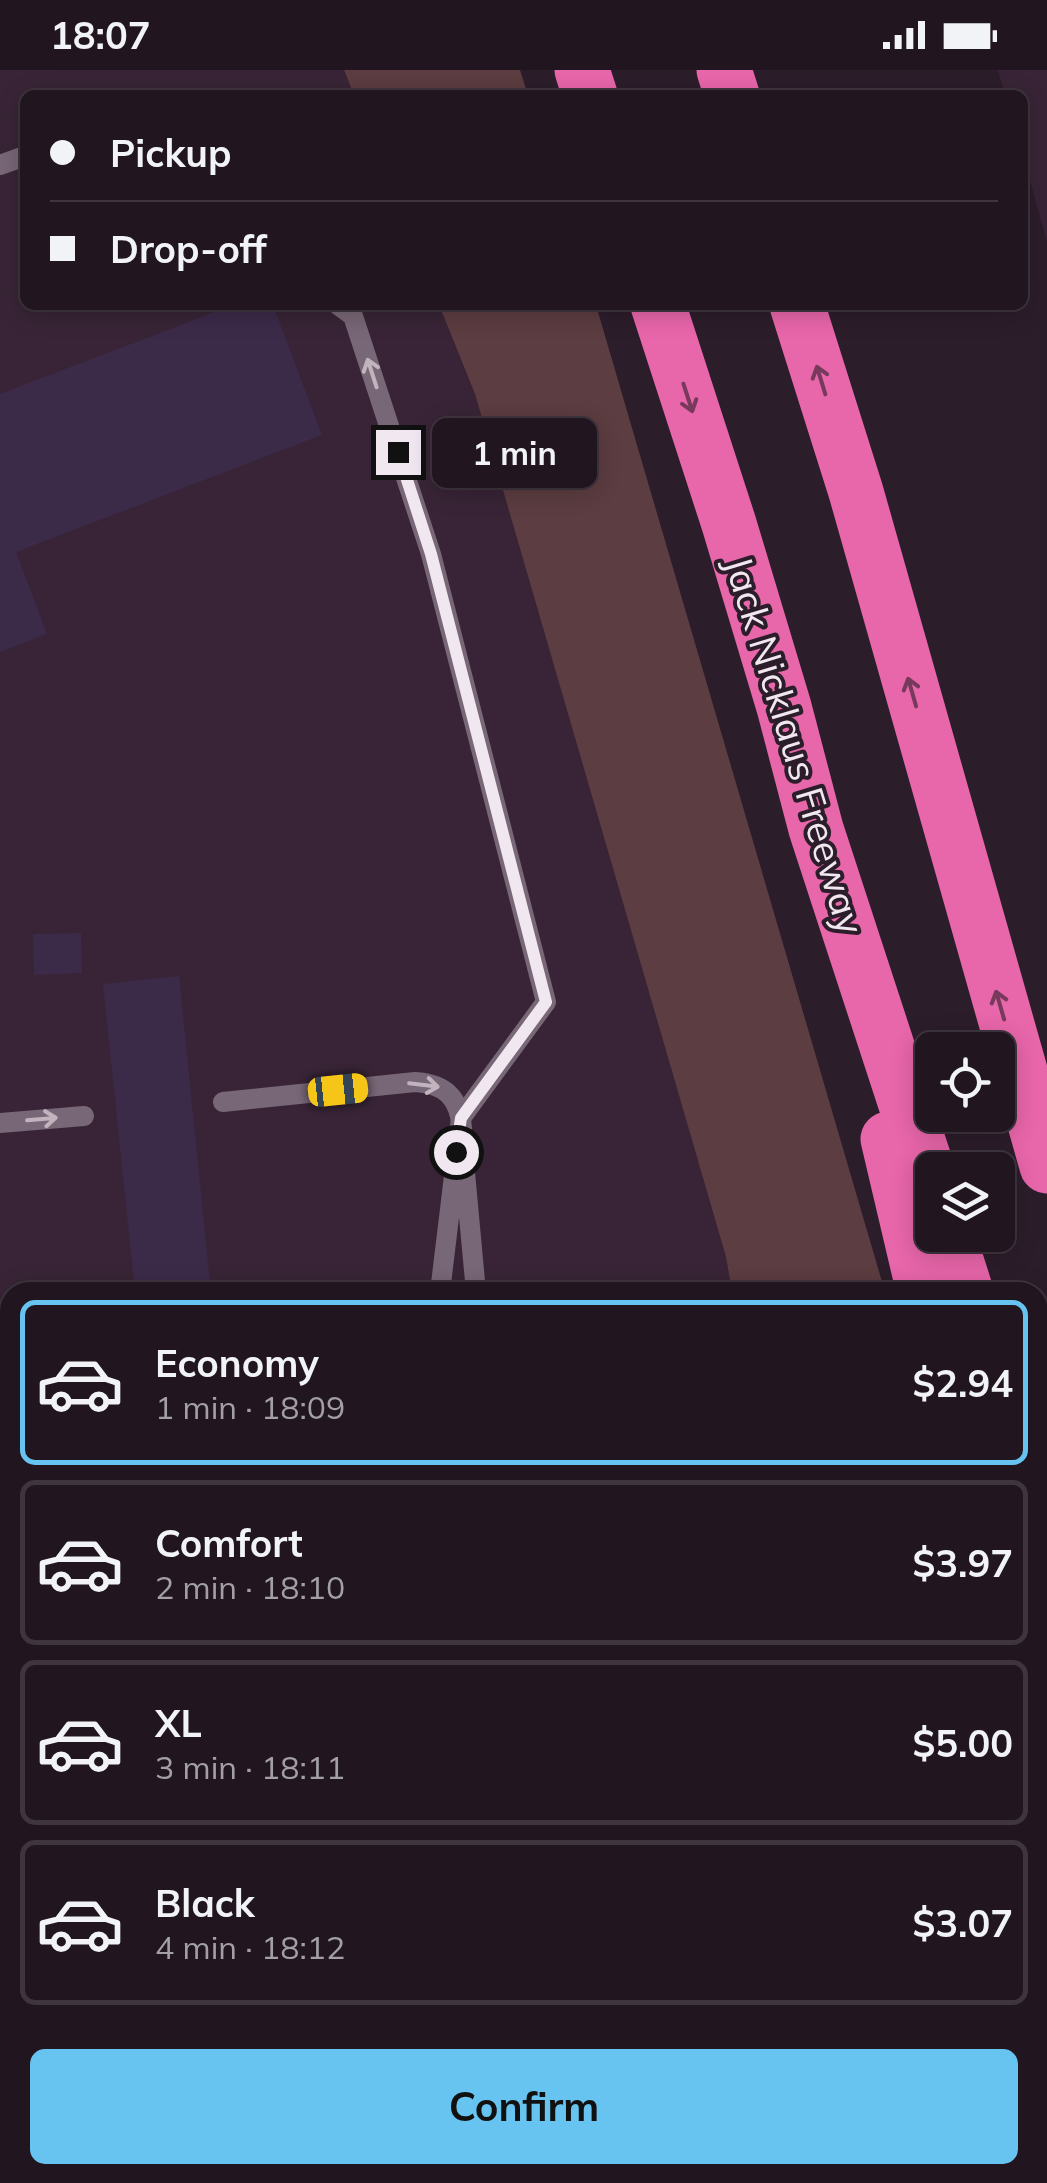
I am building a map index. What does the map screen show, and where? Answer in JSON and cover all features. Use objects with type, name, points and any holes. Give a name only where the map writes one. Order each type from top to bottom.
[{"type":"highway","name":"Jack Nicklaus Freeway","points":[[660,310],[729,524],[816,829],[922,1152]]},
{"type":"highway","points":[[800,310],[856,492],[1047,1166]]},
{"type":"highway","points":[[816,829],[922,1282]]},
{"type":"highway","points":[[953,1252],[963,1282]]},
{"type":"lane","points":[[345,310],[353,316],[431,554],[546,1002],[461,1118],[441,1282]]},
{"type":"lane","points":[[223,1102],[415,1082],[437,1084],[453,1096],[461,1118],[475,1282]]},
{"type":"lane","points":[[0,1123],[84,1116]]},
{"type":"shaded area","points":[[0,70],[344,70],[352,90],[20,90],[20,310],[441,310],[475,394],[730,1282],[0,1282]]},
{"type":"shaded area","points":[[344,70],[520,70],[526,90],[352,90]]},
{"type":"shaded area","points":[[998,70],[1047,70],[1047,242],[1028,174],[1028,90],[1004,90]]},
{"type":"shaded area","points":[[441,310],[597,310],[882,1282],[730,1282],[475,394]]},
{"type":"building","points":[[220,310],[275,310],[322,435],[16,552],[47,634],[0,652],[0,394]]},
{"type":"building","points":[[81,933],[82,973],[34,975],[33,934]]},
{"type":"building","points":[[179,976],[210,1282],[134,1282],[103,984]]},
{"type":"route","points":[[398,452],[431,554],[546,1002],[461,1118],[456,1152]]}]
